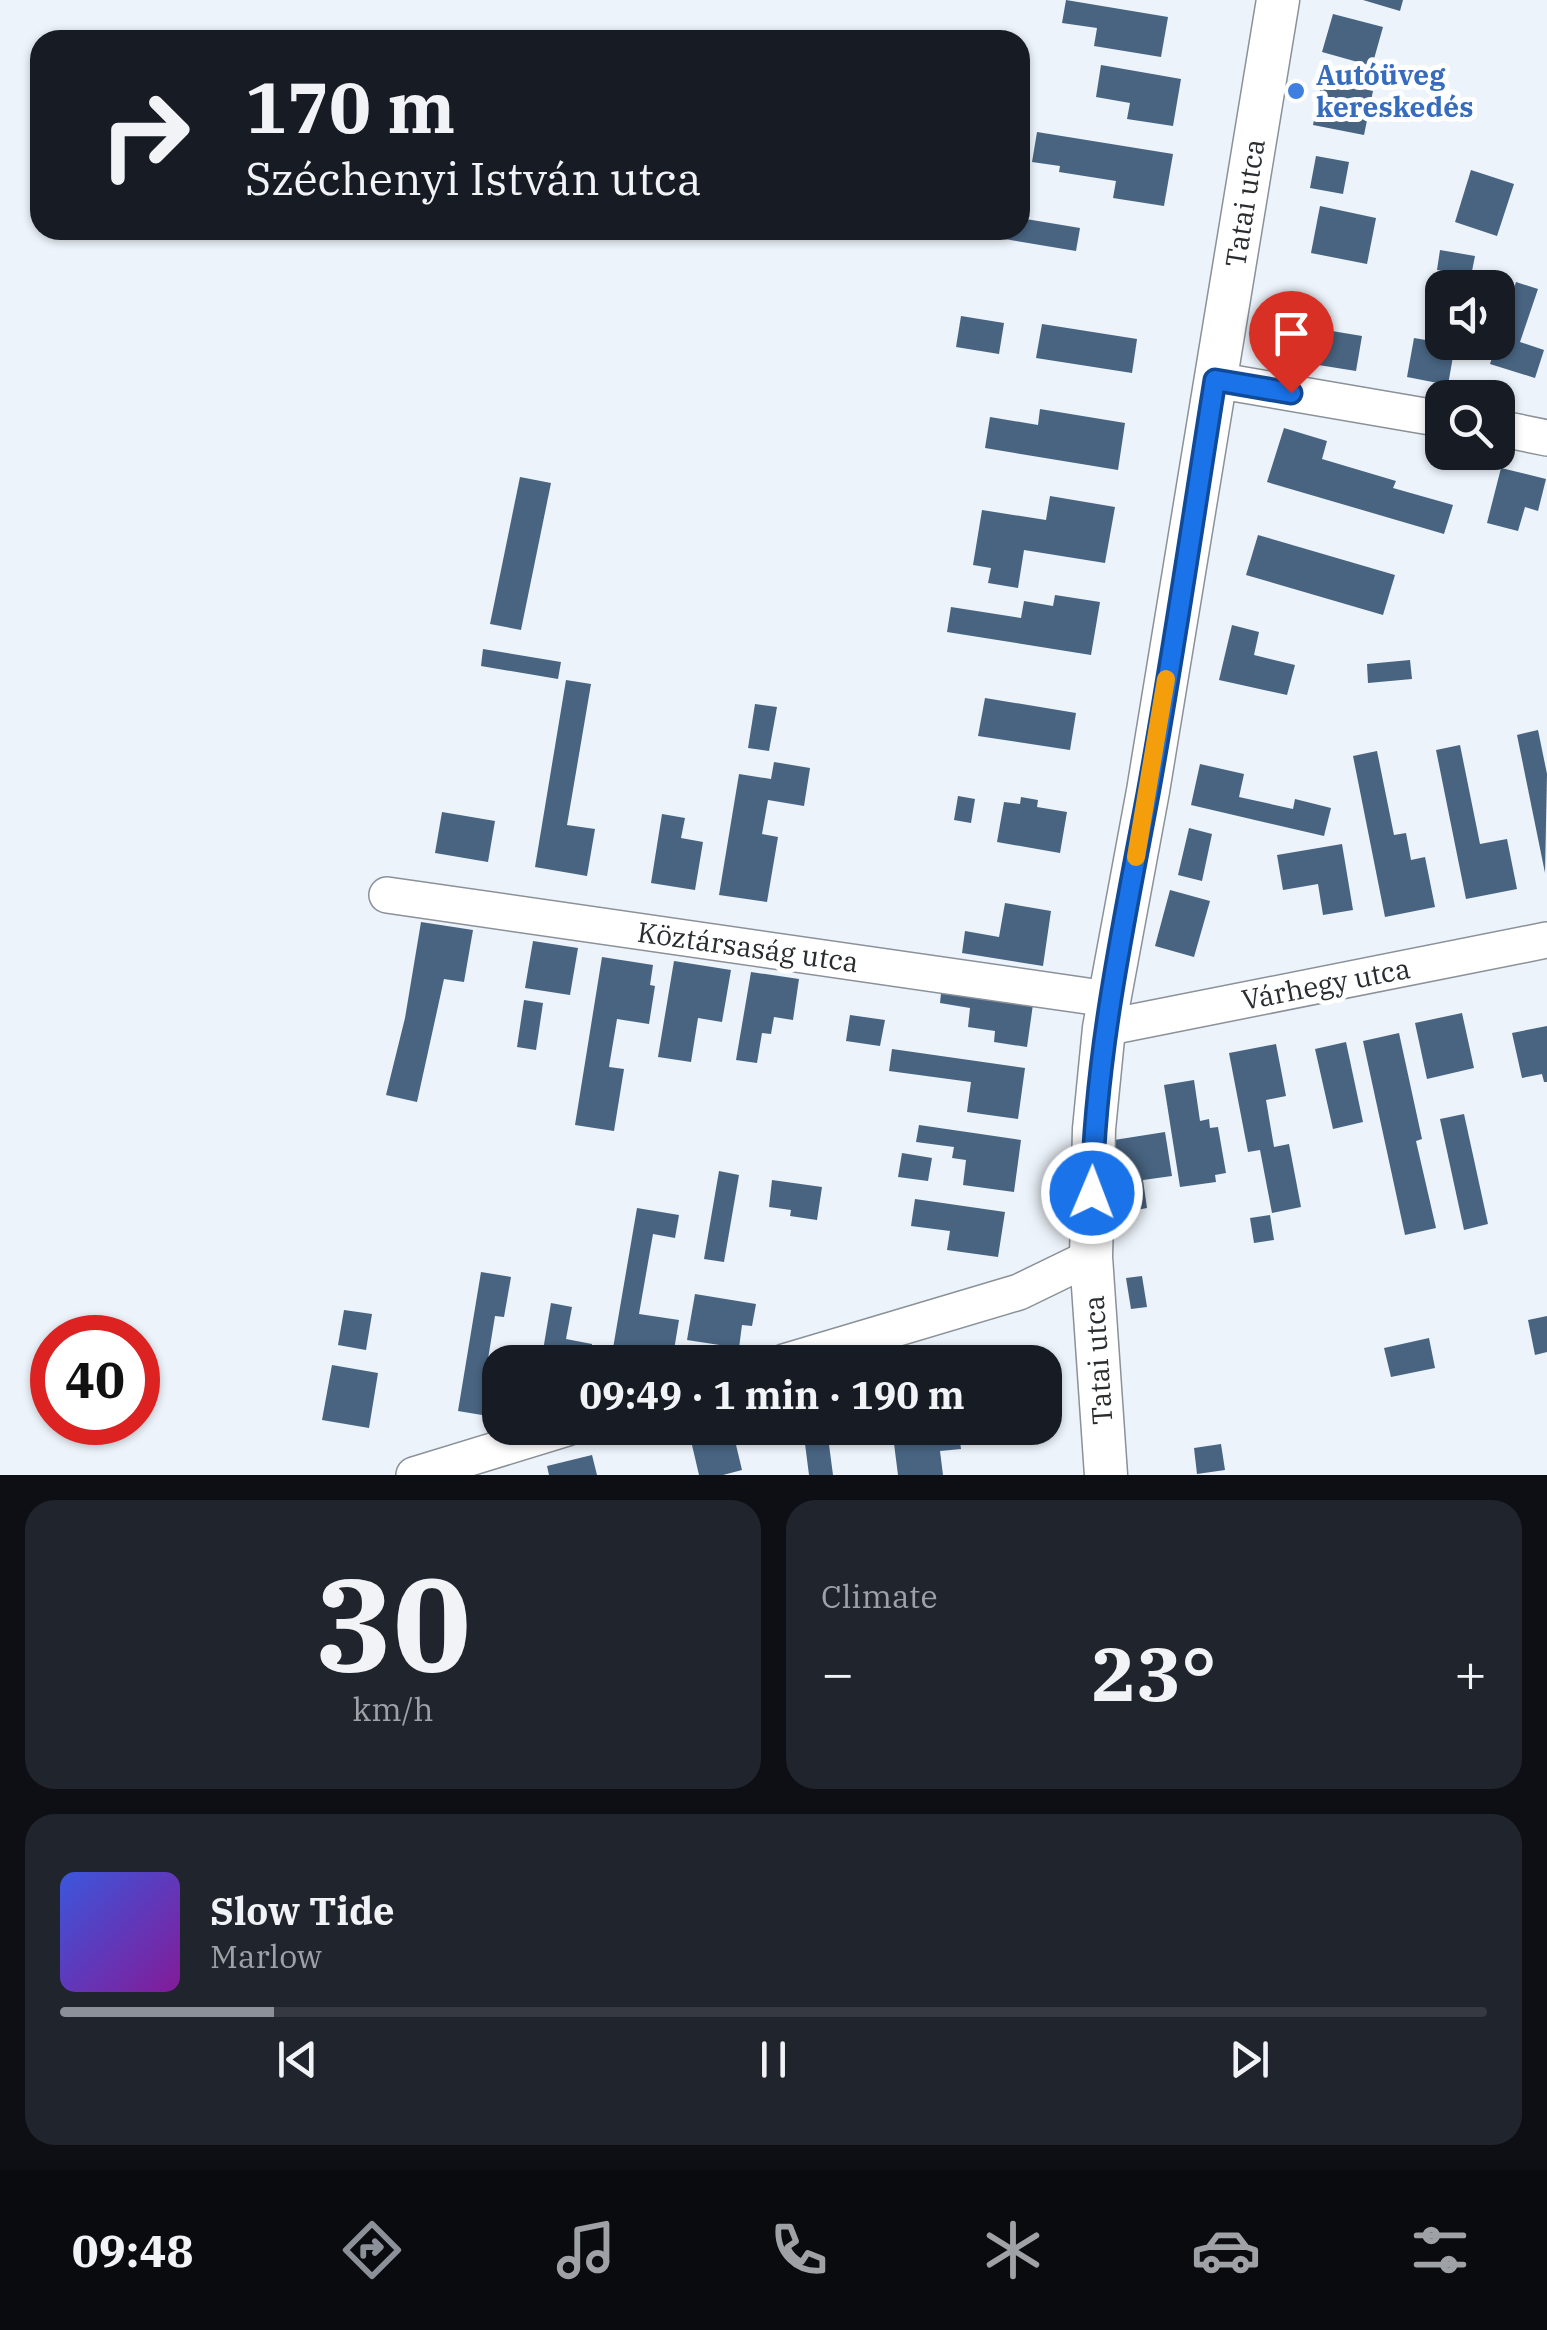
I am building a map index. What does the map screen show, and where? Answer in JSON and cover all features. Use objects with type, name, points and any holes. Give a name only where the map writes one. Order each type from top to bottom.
[{"type":"street","name":"Tatai utca","points":[[1106,1475],[1091,1257],[1094,1129],[1106,1013],[1148,791],[1278,0]]},
{"type":"street","points":[[1215,380],[1425,416]]},
{"type":"street","points":[[1515,431],[1547,438]]},
{"type":"street","name":"Köztársaság utca","points":[[387,894],[1106,1013]]},
{"type":"street","name":"Várhegy utca","points":[[1106,1013],[1547,940]]},
{"type":"street","points":[[841,1345],[1019,1292],[1091,1257]]},
{"type":"street","points":[[414,1475],[512,1445]]},
{"type":"building","points":[[1066,0],[1168,17],[1161,57],[1094,46],[1097,28],[1062,23]]},
{"type":"building","points":[[1363,0],[1403,0],[1400,11]]},
{"type":"building","points":[[1333,14],[1383,27],[1372,66],[1322,52]]},
{"type":"building","points":[[1101,65],[1181,79],[1173,126],[1127,119],[1130,103],[1096,97]]},
{"type":"building","points":[[1322,80],[1373,91],[1364,135],[1313,125]]},
{"type":"building","points":[[1037,132],[1173,154],[1164,206],[1113,198],[1116,181],[1059,172],[1060,166],[1032,162]]},
{"type":"building","points":[[1316,156],[1349,162],[1343,194],[1310,188]]},
{"type":"building","points":[[1471,170],[1514,184],[1497,236],[1455,222]]},
{"type":"building","points":[[1320,206],[1376,218],[1367,264],[1311,253]]},
{"type":"building","points":[[1030,220],[1080,228],[1076,251],[1010,240],[1030,240]]},
{"type":"building","points":[[1440,250],[1475,256],[1472,270],[1437,270]]},
{"type":"building","points":[[1516,282],[1538,289],[1520,342],[1544,350],[1535,378],[1490,364],[1491,360],[1515,360]]},
{"type":"building","points":[[1296,311],[1328,316],[1326,330],[1362,336],[1356,371],[1287,360]]},
{"type":"building","points":[[961,316],[1004,323],[999,354],[956,347]]},
{"type":"building","points":[[1042,324],[1137,339],[1132,373],[1036,358]]},
{"type":"building","points":[[1414,338],[1425,340],[1425,360],[1452,360],[1449,380],[1407,377]]},
{"type":"building","points":[[1040,409],[1125,423],[1118,470],[985,448],[990,417],[1038,425]]},
{"type":"building","points":[[1284,428],[1327,441],[1322,459],[1396,481],[1393,488],[1453,505],[1444,534],[1267,482]]},
{"type":"building","points":[[1500,470],[1546,479],[1538,511],[1525,507],[1518,531],[1487,523]]},
{"type":"building","points":[[520,477],[551,483],[521,630],[490,624]]},
{"type":"building","points":[[1050,496],[1115,507],[1105,563],[1024,550],[1018,588],[988,583],[991,568],[973,565],[982,510],[1046,520]]},
{"type":"building","points":[[1258,535],[1395,575],[1383,615],[1246,575]]},
{"type":"building","points":[[1055,595],[1100,602],[1091,655],[947,632],[951,607],[1021,618],[1024,601],[1053,606]]},
{"type":"building","points":[[1232,625],[1259,632],[1254,655],[1295,665],[1287,695],[1219,680]]},
{"type":"building","points":[[483,649],[561,662],[558,679],[481,666]]},
{"type":"building","points":[[1410,660],[1412,679],[1368,683],[1367,664]]},
{"type":"building","points":[[566,680],[591,684],[567,825],[595,829],[587,876],[535,867]]},
{"type":"building","points":[[985,698],[1076,713],[1070,750],[978,736]]},
{"type":"building","points":[[755,704],[777,707],[769,751],[748,748]]},
{"type":"building","points":[[1538,730],[1547,774],[1545,873],[1517,735]]},
{"type":"building","points":[[1460,745],[1480,844],[1507,839],[1517,889],[1466,899],[1436,750]]},
{"type":"building","points":[[1377,751],[1394,835],[1406,833],[1411,860],[1425,857],[1435,907],[1385,917],[1353,756]]},
{"type":"building","points":[[774,762],[810,768],[804,806],[768,800],[762,834],[778,837],[767,902],[719,895],[739,774],[771,779]]},
{"type":"building","points":[[1200,764],[1244,774],[1239,797],[1293,809],[1295,799],[1331,808],[1324,836],[1191,805]]},
{"type":"building","points":[[958,796],[975,799],[971,823],[954,820]]},
{"type":"building","points":[[1021,797],[1038,800],[1037,807],[1067,812],[1060,853],[997,842],[1004,802],[1020,804]]},
{"type":"building","points":[[442,812],[495,821],[488,862],[435,853]]},
{"type":"building","points":[[662,814],[685,818],[681,838],[703,842],[695,890],[651,883]]},
{"type":"building","points":[[1189,828],[1212,834],[1202,881],[1178,875]]},
{"type":"building","points":[[1342,844],[1353,910],[1323,915],[1318,884],[1283,890],[1277,855]]},
{"type":"building","points":[[1170,890],[1210,901],[1194,957],[1155,946]]},
{"type":"building","points":[[1005,903],[1051,911],[1043,966],[962,953],[965,931],[999,937]]},
{"type":"building","points":[[421,922],[473,930],[464,982],[444,979],[417,1102],[386,1095],[405,1018]]},
{"type":"building","points":[[533,941],[578,948],[570,995],[525,988]]},
{"type":"building","points":[[602,957],[653,965],[650,985],[655,986],[649,1024],[617,1019],[609,1067],[624,1069],[614,1131],[575,1125]]},
{"type":"building","points":[[674,961],[731,970],[722,1022],[698,1018],[691,1062],[658,1057]]},
{"type":"building","points":[[751,972],[799,979],[793,1020],[774,1017],[771,1034],[762,1033],[757,1063],[736,1060]]},
{"type":"building","points":[[942,984],[1034,997],[1027,1047],[994,1042],[995,1031],[968,1027],[970,1008],[940,1003]]},
{"type":"building","points":[[524,1000],[543,1003],[536,1050],[517,1047]]},
{"type":"building","points":[[1462,1013],[1474,1068],[1427,1079],[1415,1023]]},
{"type":"building","points":[[850,1015],[885,1020],[880,1046],[846,1041]]},
{"type":"building","points":[[1547,1026],[1547,1082],[1542,1074],[1522,1078],[1512,1033]]},
{"type":"building","points":[[1399,1033],[1422,1139],[1416,1141],[1436,1228],[1405,1235],[1363,1041]]},
{"type":"building","points":[[1346,1042],[1363,1122],[1333,1129],[1315,1049]]},
{"type":"building","points":[[1276,1044],[1286,1096],[1266,1100],[1274,1147],[1289,1144],[1301,1207],[1272,1213],[1260,1150],[1248,1152],[1229,1053]]},
{"type":"building","points":[[892,1049],[1025,1068],[1018,1119],[967,1112],[971,1082],[889,1071]]},
{"type":"building","points":[[1194,1080],[1200,1121],[1209,1119],[1210,1128],[1218,1127],[1226,1173],[1215,1175],[1216,1182],[1180,1187],[1164,1085]]},
{"type":"building","points":[[1464,1114],[1488,1224],[1464,1230],[1440,1119]]},
{"type":"building","points":[[919,1125],[1021,1140],[1014,1192],[963,1185],[966,1160],[952,1158],[954,1147],[916,1142]]},
{"type":"building","points":[[1165,1132],[1172,1176],[1143,1180],[1147,1208],[1126,1212],[1114,1140]]},
{"type":"building","points":[[902,1153],[932,1158],[928,1181],[898,1177]]},
{"type":"building","points":[[719,1171],[739,1175],[724,1262],[704,1259]]},
{"type":"building","points":[[772,1180],[822,1187],[817,1220],[790,1216],[791,1210],[769,1207]]},
{"type":"building","points":[[915,1199],[1005,1212],[998,1257],[947,1250],[950,1231],[911,1226]]},
{"type":"building","points":[[637,1208],[679,1215],[675,1238],[653,1234],[639,1314],[679,1320],[675,1345],[614,1345]]},
{"type":"building","points":[[1270,1215],[1274,1240],[1254,1243],[1250,1218]]},
{"type":"building","points":[[481,1272],[511,1277],[504,1317],[495,1316],[490,1345],[482,1345],[482,1415],[458,1411]]},
{"type":"building","points":[[1142,1276],[1147,1307],[1131,1309],[1126,1278]]},
{"type":"building","points":[[695,1294],[756,1304],[752,1326],[742,1325],[739,1345],[687,1340]]},
{"type":"building","points":[[551,1303],[572,1307],[566,1339],[592,1344],[592,1345],[544,1345]]},
{"type":"building","points":[[344,1310],[372,1314],[366,1350],[338,1345]]},
{"type":"building","points":[[1547,1316],[1547,1352],[1535,1355],[1528,1320]]},
{"type":"building","points":[[1429,1338],[1435,1368],[1391,1377],[1384,1348]]},
{"type":"building","points":[[332,1365],[378,1373],[369,1428],[322,1420]]},
{"type":"building","points":[[1221,1444],[1225,1470],[1197,1474],[1194,1448]]},
{"type":"building","points":[[692,1445],[736,1445],[742,1470],[699,1475]]},
{"type":"building","points":[[805,1445],[829,1445],[833,1475],[809,1475]]},
{"type":"building","points":[[894,1445],[960,1445],[961,1449],[940,1451],[943,1475],[898,1475]]},
{"type":"building","points":[[592,1455],[597,1475],[549,1475],[547,1466]]},
{"type":"slow traffic","points":[[1136,857],[1166,679]]},
{"type":"place","name":"Autóüveg kereskedés","points":[[1296,91]]},
{"type":"route","points":[[1092,1193],[1094,1129],[1108,999],[1148,791],[1215,380],[1291,393]]}]
